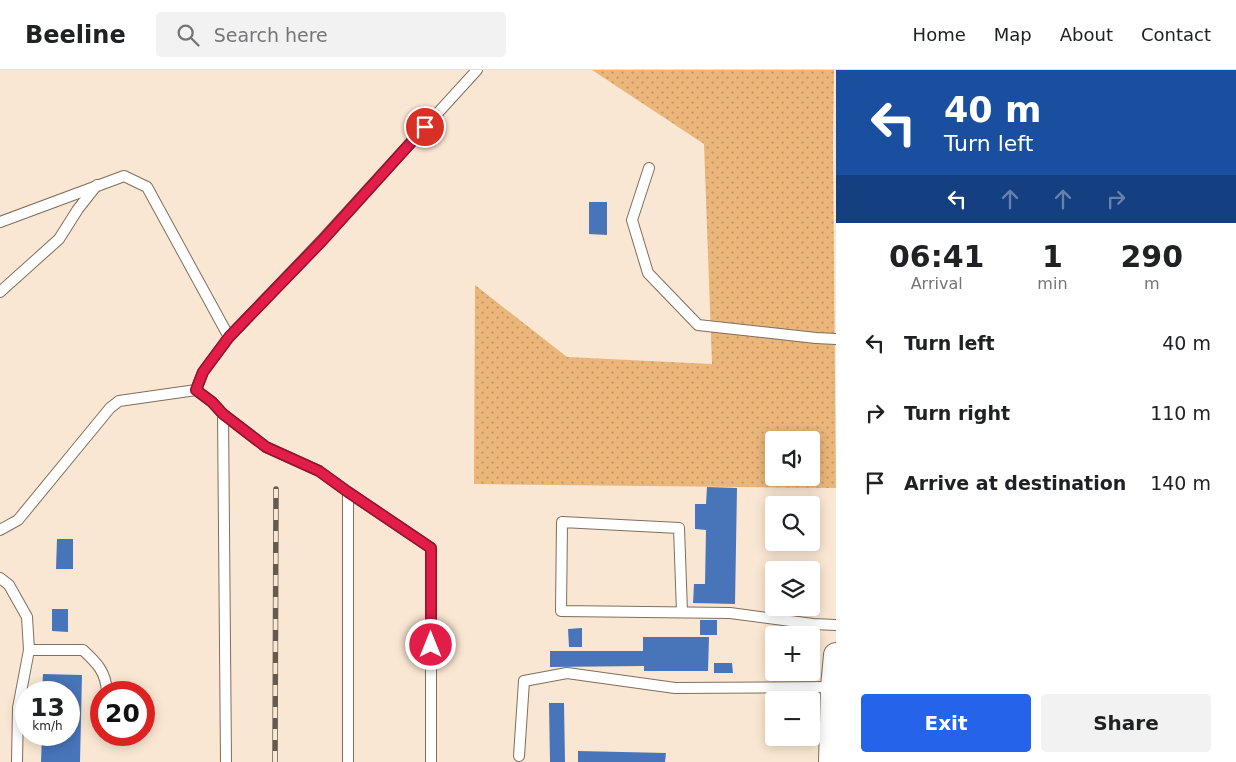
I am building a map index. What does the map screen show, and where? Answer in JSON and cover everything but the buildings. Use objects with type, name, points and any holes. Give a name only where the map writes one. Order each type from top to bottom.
[{"type":"street","points":[[831,762],[833,687],[836,655]]},
{"type":"lane","points":[[196,390],[203,372],[229,337],[321,242],[477,70]]},
{"type":"lane","points":[[649,168],[632,220],[634,229],[648,273],[698,325],[816,338],[836,338]]},
{"type":"lane","points":[[0,222],[124,176],[147,187],[229,337]]},
{"type":"lane","points":[[0,292],[59,239],[78,209],[97,185]]},
{"type":"lane","points":[[0,530],[18,520],[110,408],[119,402],[196,390],[212,402],[223,414],[266,447],[319,471],[431,548],[431,762]]},
{"type":"lane","points":[[223,414],[226,762]]},
{"type":"lane","points":[[348,492],[348,762]]},
{"type":"lane","points":[[682,612],[679,528],[562,522],[561,610],[730,613],[813,624],[836,625]]},
{"type":"lane","points":[[0,578],[9,585],[27,617],[29,650],[18,708],[17,762]]},
{"type":"lane","points":[[29,650],[83,650],[96,663],[106,681]]},
{"type":"lane","points":[[520,756],[524,681],[567,673],[675,688],[833,687]]},
{"type":"shaded area","points":[[592,70],[834,70],[836,488],[474,484],[475,285],[567,357],[712,364],[704,144]]},
{"type":"railway","points":[[275,762],[276,489]]},
{"type":"route","points":[[425,127],[321,242],[229,337],[203,372],[196,390],[212,402],[223,414],[266,447],[319,471],[431,548],[431,645]]}]
